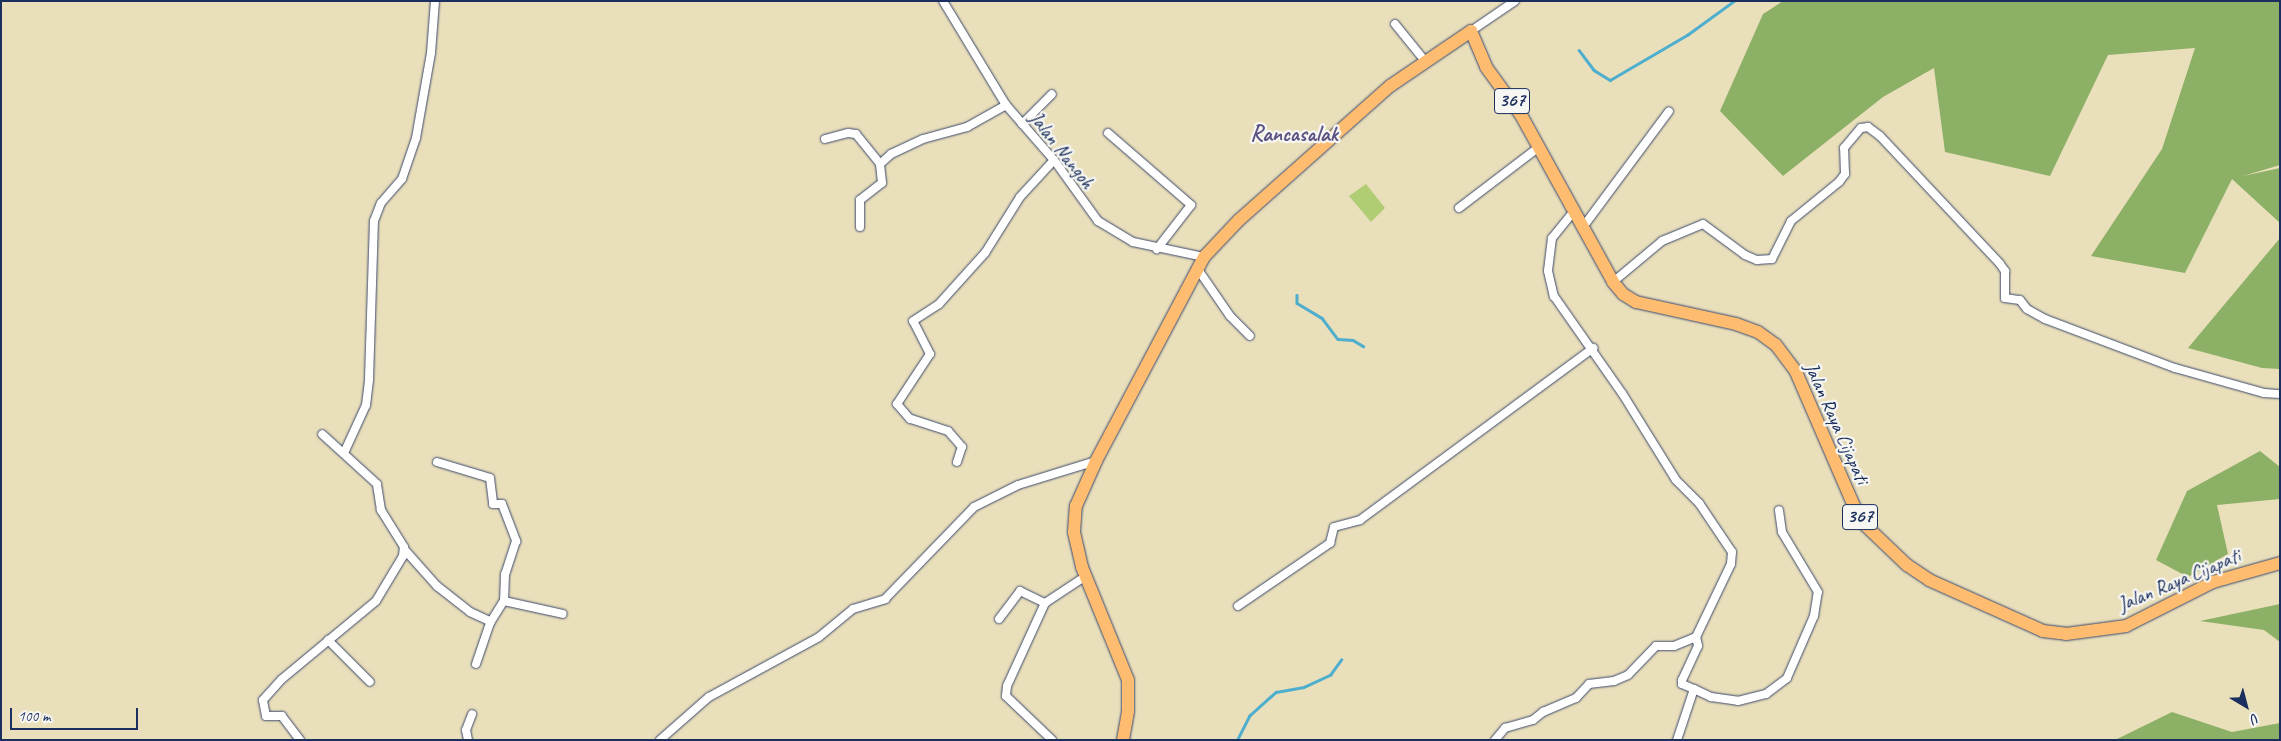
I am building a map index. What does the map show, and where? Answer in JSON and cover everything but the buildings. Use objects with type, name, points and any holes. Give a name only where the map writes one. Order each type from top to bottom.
[{"type":"main road","points":[[1123,740],[1128,710],[1128,680],[1078,556],[1074,517],[1096,461],[1204,257],[1227,231],[1390,86],[1471,31]]},
{"type":"main road","name":"Jalan Raya Cijapati","points":[[1471,31],[1491,76],[1514,104],[1535,151],[1555,172],[1613,282],[1623,294],[1636,302],[1736,324],[1758,332],[1776,345],[1796,372],[1854,506],[1884,546],[1929,580],[2043,631],[2066,634],[2126,626],[2213,582],[2280,563]]},
{"type":"street","points":[[344,453],[366,405],[374,221],[381,203],[402,179],[416,138],[431,53],[435,1]]},
{"type":"street","name":"Jalan Nangoh","points":[[943,1],[1006,105],[1054,160],[1102,225],[1133,242],[1157,249],[1204,257]]},
{"type":"street","points":[[1471,31],[1515,1]]},
{"type":"street","points":[[1395,24],[1425,61]]},
{"type":"street","points":[[1022,124],[1052,94]]},
{"type":"street","points":[[880,164],[898,149],[967,127],[1006,105]]},
{"type":"street","points":[[1583,227],[1669,111]]},
{"type":"street","points":[[1613,282],[1662,241],[1702,224],[1745,255],[1757,260],[1772,259],[1790,221],[1839,182],[1845,174],[1844,148],[1861,128],[1868,127],[1880,136],[2000,264],[2005,271],[2005,298],[2020,300],[2027,309],[2045,319],[2175,368],[2280,394]]},
{"type":"street","points":[[824,139],[848,133],[856,134],[880,164],[882,183],[860,200],[860,228]]},
{"type":"street","points":[[1108,133],[1190,205],[1157,249]]},
{"type":"street","points":[[1459,208],[1535,151]]},
{"type":"street","points":[[957,462],[962,447],[948,431],[910,419],[897,404],[930,354],[913,321],[939,304],[978,260],[1020,197],[1054,160]]},
{"type":"street","points":[[1574,211],[1552,238],[1548,284],[1593,348],[1676,480],[1699,503],[1730,546],[1731,564],[1696,637],[1698,646],[1681,682],[1711,697],[1738,701],[1766,694],[1787,678],[1814,616],[1818,592],[1782,532],[1778,510]]},
{"type":"street","points":[[1197,268],[1230,316],[1250,336]]},
{"type":"street","points":[[1238,606],[1330,543],[1334,527],[1360,520],[1593,348]]},
{"type":"street","points":[[322,434],[377,484],[381,510],[404,550],[438,586],[470,612],[491,622]]},
{"type":"street","points":[[660,740],[710,697],[819,637],[853,609],[885,599],[974,507],[1018,485],[1096,461]]},
{"type":"street","points":[[437,462],[490,478],[493,504],[502,504],[516,541],[505,574],[504,601],[491,622],[476,664]]},
{"type":"street","points":[[300,740],[282,716],[266,716],[263,700],[282,679],[376,602],[393,577],[404,550]]},
{"type":"street","points":[[1052,740],[1006,696],[1007,686],[1045,602],[1086,576]]},
{"type":"street","points":[[999,619],[1020,591],[1045,602]]},
{"type":"street","points":[[504,601],[563,614]]},
{"type":"street","points":[[1495,740],[1505,728],[1533,720],[1543,712],[1576,698],[1589,684],[1614,681],[1628,675],[1656,646],[1674,646],[1696,637]]},
{"type":"street","points":[[328,640],[370,682]]},
{"type":"street","points":[[1677,740],[1694,689]]},
{"type":"street","points":[[468,740],[466,730],[472,714]]},
{"type":"green space","points":[[1783,1],[2280,1],[2280,165],[2243,176],[2280,168],[2280,223],[2232,179],[2185,273],[2091,256],[2162,149],[2195,48],[2108,55],[2050,176],[1945,152],[1934,68],[1883,97],[1783,176],[1720,111],[1763,14]]},
{"type":"green space","points":[[1366,184],[1385,208],[1371,222],[1349,196]]},
{"type":"green space","points":[[2280,238],[2280,369],[2262,368],[2188,348]]},
{"type":"green space","points":[[2260,451],[2280,467],[2280,499],[2217,505],[2228,554],[2188,577],[2156,560],[2187,491]]},
{"type":"green space","points":[[2280,604],[2280,642],[2264,630],[2200,621]]},
{"type":"green space","points":[[2172,712],[2232,732],[2280,723],[2280,740],[2115,740]]},
{"type":"waterway","points":[[1579,50],[1594,70],[1610,80],[1687,35],[1734,1]]},
{"type":"waterway","points":[[1297,295],[1297,303],[1322,318],[1338,339],[1353,340],[1363,346]]},
{"type":"waterway","points":[[1237,740],[1249,716],[1276,692],[1304,687],[1330,675],[1341,660]]},
{"type":"district","name":"Rancasalak","points":[[1294,135]]}]
